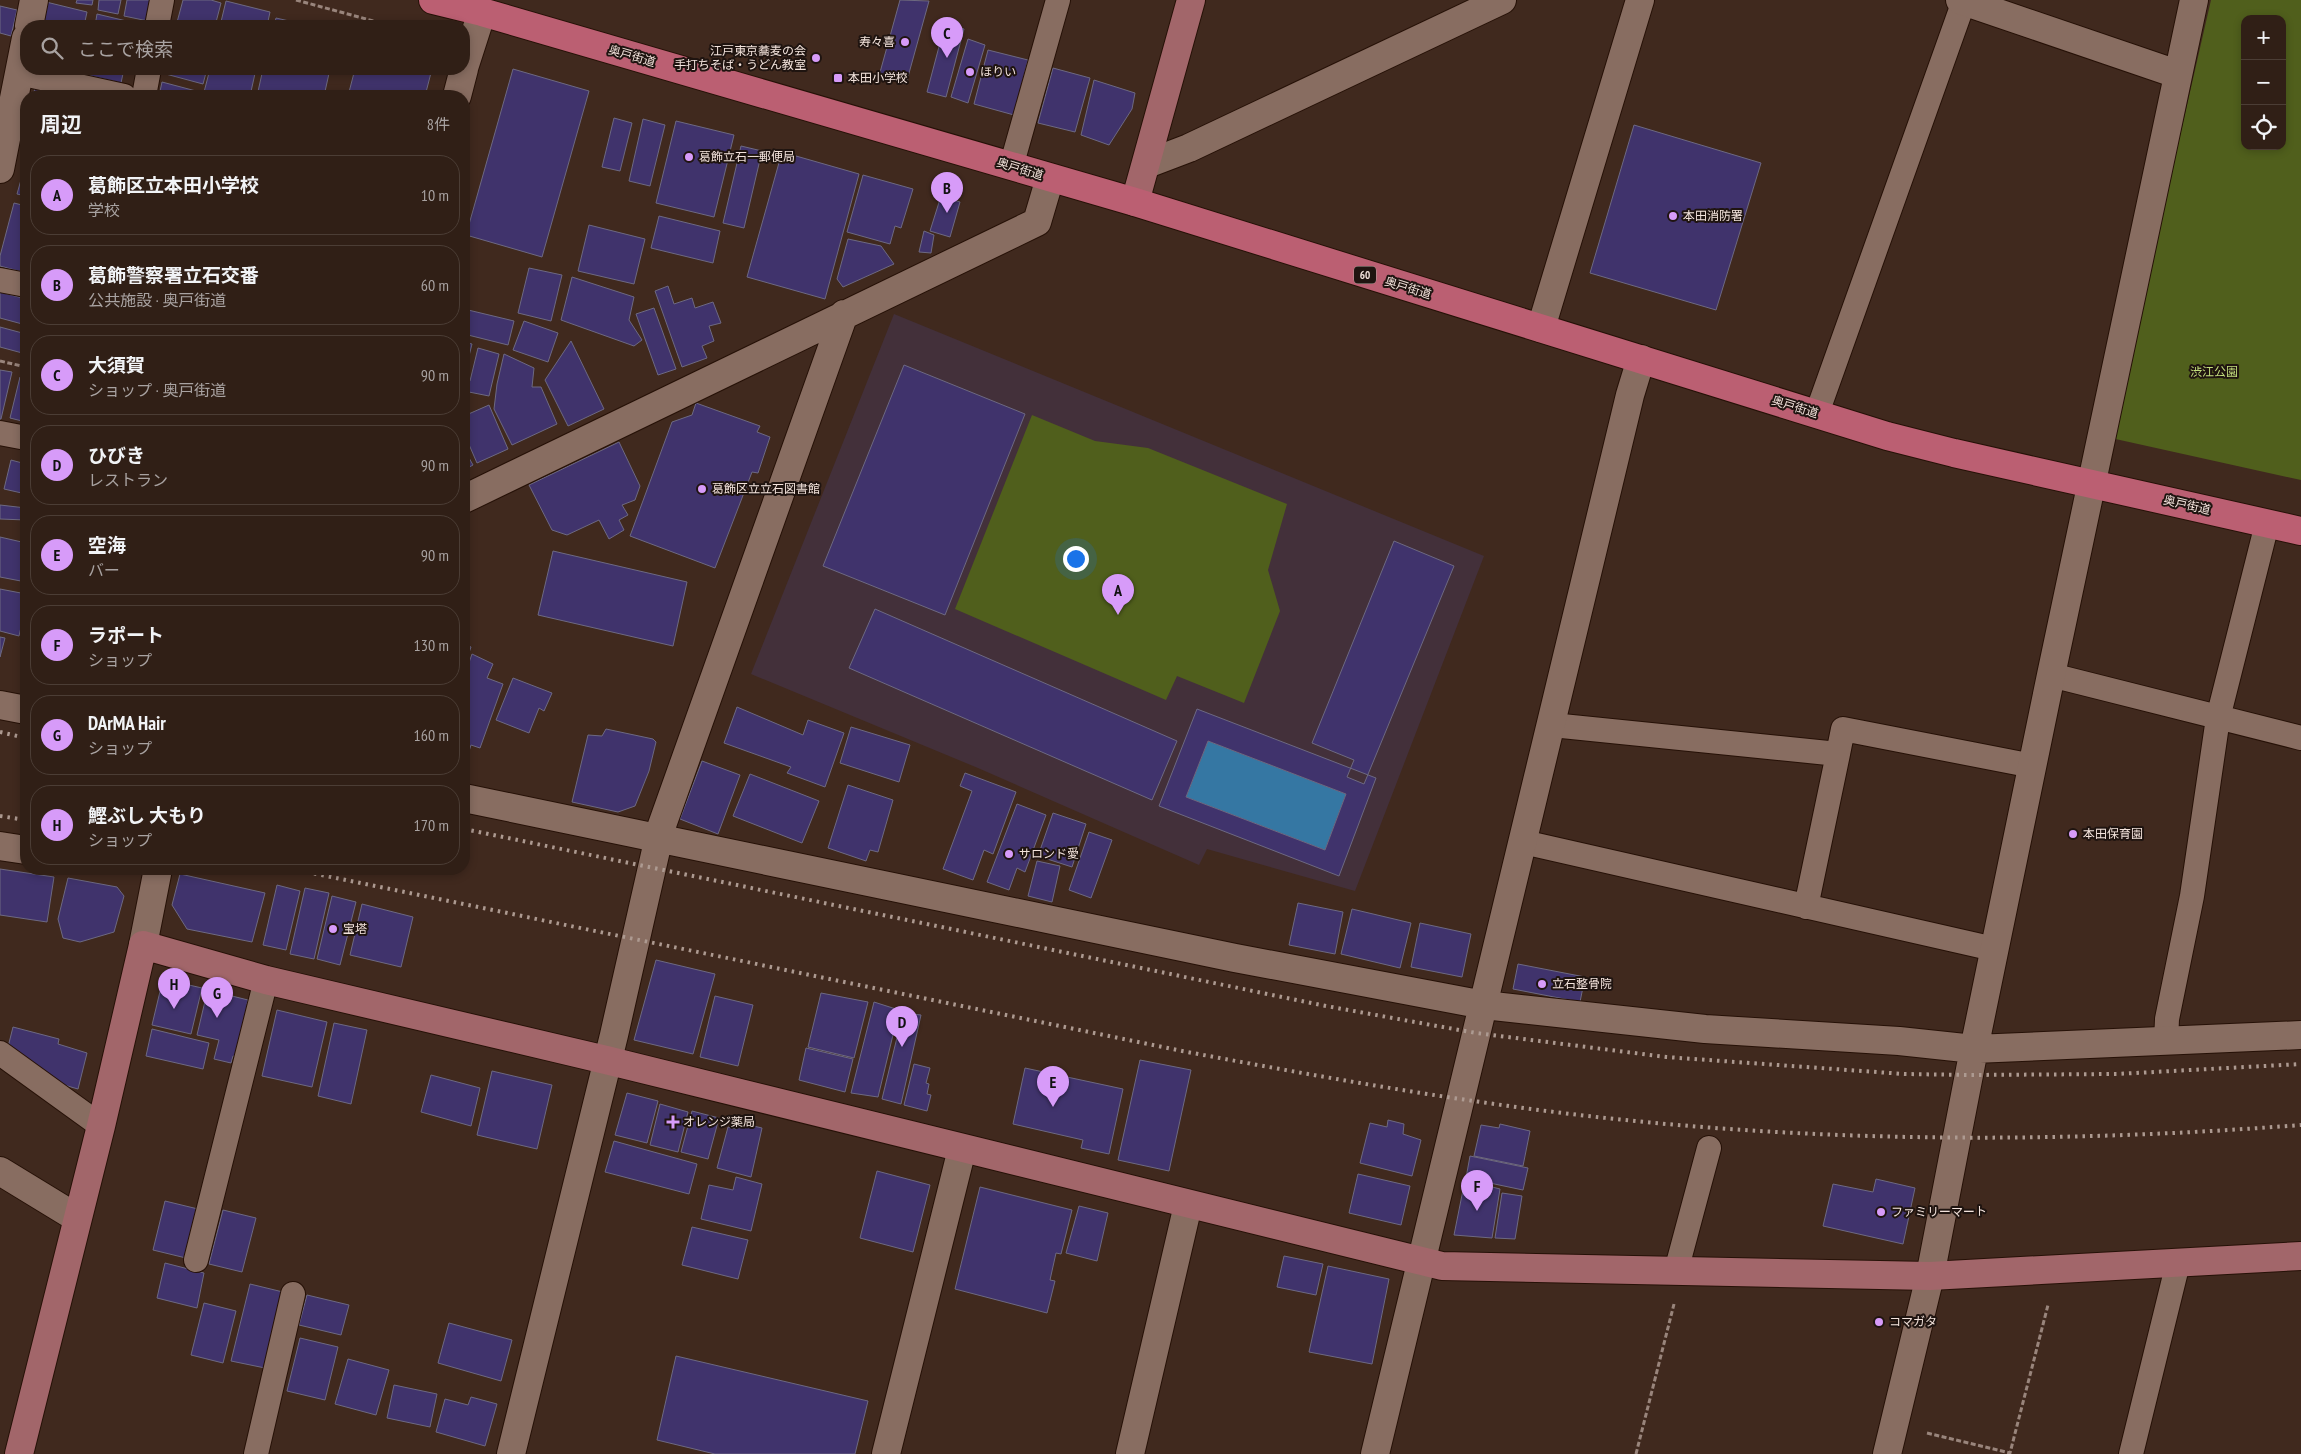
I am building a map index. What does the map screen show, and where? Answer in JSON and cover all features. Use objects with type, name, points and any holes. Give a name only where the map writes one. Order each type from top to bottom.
[{"type":"main road","name":"奥戸街道","points":[[433,0],[471,7],[1135,202],[1888,436],[1954,453],[2301,531]]},
{"type":"street","points":[[30,20],[34,0]]},
{"type":"street","points":[[1135,202],[1191,0]]},
{"type":"street","points":[[1147,164],[1189,148],[1502,0]]},
{"type":"street","points":[[1541,328],[1640,0]]},
{"type":"street","points":[[1887,1454],[1930,1276],[1994,948],[2194,0]]},
{"type":"street","points":[[1962,1],[2177,74]]},
{"type":"street","points":[[470,20],[471,7]]},
{"type":"street","points":[[0,169],[3,142],[20,68]]},
{"type":"street","points":[[458,90],[462,75]]},
{"type":"street","points":[[470,496],[1037,222],[1050,178]]},
{"type":"street","points":[[511,1454],[659,837],[844,314]]},
{"type":"street","points":[[1375,1454],[1630,395],[1641,359]]},
{"type":"street","points":[[470,799],[1235,958],[1484,1005],[1705,1029],[1899,1041],[1974,1049],[2301,1035]]},
{"type":"street","points":[[0,846],[20,849]]},
{"type":"street","points":[[18,1454],[101,1126],[143,945],[150,875]]},
{"type":"street","points":[[143,945],[266,980],[606,1060],[962,1150],[1442,1266],[1930,1276],[2301,1256]]},
{"type":"street","points":[[886,1454],[962,1150]]},
{"type":"street","points":[[0,1171],[77,1218]]},
{"type":"street","points":[[1130,1454],[1188,1205]]},
{"type":"lane","points":[[158,20],[162,0]]},
{"type":"lane","points":[[1011,167],[1058,0]]},
{"type":"lane","points":[[1817,414],[1962,1]]},
{"type":"lane","points":[[28,75],[97,90]]},
{"type":"lane","points":[[145,90],[148,75]]},
{"type":"lane","points":[[0,280],[20,284]]},
{"type":"lane","points":[[0,433],[20,437]]},
{"type":"lane","points":[[2166,1042],[2167,1019],[2192,896],[2218,718],[2267,524]]},
{"type":"lane","points":[[2051,675],[2301,738]]},
{"type":"lane","points":[[1552,725],[1838,754]]},
{"type":"lane","points":[[1806,907],[1843,729],[2033,766]]},
{"type":"lane","points":[[1523,842],[1994,948]]},
{"type":"lane","points":[[196,1260],[266,980]]},
{"type":"lane","points":[[0,1053],[101,1126]]},
{"type":"lane","points":[[1679,1272],[1709,1148]]},
{"type":"lane","points":[[2131,1454],[2178,1264]]},
{"type":"lane","points":[[256,1454],[293,1294]]},
{"type":"path","points":[[296,0],[370,20]]},
{"type":"path","points":[[0,361],[20,366]]},
{"type":"path","points":[[1894,1426],[2010,1453],[2057,1270]]},
{"type":"path","points":[[1636,1454],[1679,1272]]},
{"type":"shaded area","points":[[894,314],[1484,556],[1355,891],[1207,849],[1199,865],[978,768],[751,674]]},
{"type":"green space","name":"渋江公園","points":[[2211,0],[2301,0],[2301,480],[2111,438]]},
{"type":"green space","points":[[1032,415],[1095,441],[1148,448],[1287,504],[1268,570],[1280,611],[1244,703],[1177,676],[1166,700],[955,609]]},
{"type":"water","points":[[1208,741],[1346,794],[1325,850],[1186,797]]},
{"type":"building","points":[[77,0],[93,0],[92,5],[76,3]]},
{"type":"building","points":[[99,0],[121,0],[118,14],[98,10]]},
{"type":"building","points":[[127,0],[152,0],[148,20],[124,16]]},
{"type":"building","points":[[183,0],[211,0],[221,3],[217,20],[178,20]]},
{"type":"building","points":[[900,0],[929,1],[906,84],[879,76]]},
{"type":"building","points":[[42,1],[87,12],[85,20],[37,20]]},
{"type":"building","points":[[226,1],[270,12],[268,20],[221,20]]},
{"type":"building","points":[[0,6],[17,10],[11,36],[0,33]]},
{"type":"building","points":[[97,14],[122,20],[96,20]]},
{"type":"building","points":[[945,24],[964,29],[946,97],[927,92]]},
{"type":"building","points":[[968,39],[985,45],[968,103],[951,97]]},
{"type":"building","points":[[988,50],[1028,60],[1014,115],[974,104]]},
{"type":"building","points":[[1053,68],[1090,78],[1075,132],[1038,123]]},
{"type":"building","points":[[513,69],[589,91],[542,257],[470,236],[470,221]]},
{"type":"building","points":[[87,75],[123,75],[121,83]]},
{"type":"building","points":[[169,75],[205,75],[203,84]]},
{"type":"building","points":[[208,75],[255,75],[251,90],[205,90]]},
{"type":"building","points":[[262,75],[329,75],[325,90],[258,90]]},
{"type":"building","points":[[353,75],[430,75],[427,90],[350,90]]},
{"type":"building","points":[[1094,80],[1135,93],[1132,109],[1109,145],[1081,135]]},
{"type":"building","points":[[162,82],[192,90],[160,90]]},
{"type":"building","points":[[614,118],[632,123],[620,171],[602,167]]},
{"type":"building","points":[[643,119],[665,125],[650,186],[629,181]]},
{"type":"building","points":[[676,121],[734,135],[714,217],[656,203]]},
{"type":"building","points":[[1634,125],[1761,163],[1716,310],[1590,273]]},
{"type":"building","points":[[741,146],[762,151],[744,228],[723,223]]},
{"type":"building","points":[[782,152],[859,174],[825,299],[747,277]]},
{"type":"building","points":[[863,175],[913,189],[901,228],[895,226],[890,244],[847,232]]},
{"type":"building","points":[[20,183],[20,195],[17,194]]},
{"type":"building","points":[[941,196],[960,202],[950,237],[930,231]]},
{"type":"building","points":[[14,203],[20,204],[20,271],[0,266],[0,256]]},
{"type":"building","points":[[659,216],[720,231],[713,263],[651,248]]},
{"type":"building","points":[[589,225],[645,239],[634,284],[578,271]]},
{"type":"building","points":[[924,231],[934,235],[931,253],[919,252]]},
{"type":"building","points":[[848,239],[881,246],[894,264],[843,287],[837,279]]},
{"type":"building","points":[[529,268],[562,275],[551,321],[518,313]]},
{"type":"building","points":[[572,277],[634,297],[629,320],[642,340],[634,346],[561,320]]},
{"type":"building","points":[[668,286],[674,304],[692,298],[695,308],[713,302],[721,323],[709,326],[714,341],[702,346],[707,358],[682,367],[655,291]]},
{"type":"building","points":[[0,292],[20,297],[20,323],[0,318]]},
{"type":"building","points":[[654,308],[676,369],[658,375],[636,314]]},
{"type":"building","points":[[470,310],[514,321],[508,345],[470,336]]},
{"type":"building","points":[[524,321],[558,333],[548,362],[513,350]]},
{"type":"building","points":[[0,327],[20,332],[20,352],[0,347]]},
{"type":"building","points":[[571,341],[604,409],[568,426],[545,380]]},
{"type":"building","points":[[478,348],[499,354],[489,396],[470,392],[470,381]]},
{"type":"building","points":[[504,354],[534,368],[532,387],[541,387],[557,424],[512,445],[494,409],[497,384]]},
{"type":"building","points":[[904,365],[1025,414],[945,615],[823,566]]},
{"type":"building","points":[[0,370],[12,372],[1,419],[0,419]]},
{"type":"building","points":[[20,377],[20,420],[10,418]]},
{"type":"building","points":[[696,403],[760,426],[757,432],[770,437],[758,473],[752,472],[715,568],[630,536],[672,422],[692,415]]},
{"type":"building","points":[[489,405],[508,449],[477,463],[470,447],[470,413]]},
{"type":"building","points":[[619,442],[640,486],[635,500],[622,505],[628,515],[619,520],[624,530],[609,539],[599,520],[567,535],[552,530],[529,485]]},
{"type":"building","points":[[11,460],[20,462],[20,493],[4,489]]},
{"type":"building","points":[[0,505],[20,507],[20,520],[0,519]]},
{"type":"building","points":[[0,537],[20,542],[20,581],[0,577]]},
{"type":"building","points":[[1394,541],[1454,566],[1364,784],[1347,777],[1354,760],[1312,743]]},
{"type":"building","points":[[553,551],[687,582],[673,646],[538,615]]},
{"type":"building","points":[[0,589],[20,593],[19,636],[0,631]]},
{"type":"building","points":[[875,609],[1177,741],[1152,800],[849,668]]},
{"type":"building","points":[[0,637],[5,638],[0,657]]},
{"type":"building","points":[[472,654],[493,664],[487,678],[503,684],[480,748],[471,745],[470,748],[470,660]]},
{"type":"building","points":[[513,678],[552,693],[544,711],[539,708],[529,733],[496,720]]},
{"type":"building","points":[[737,707],[803,735],[808,720],[844,733],[825,787],[787,773],[791,767],[724,743]]},
{"type":"building","points":[[1197,709],[1376,778],[1339,876],[1159,806]],"holes":[[[1208,741],[1346,794],[1325,850],[1186,797]]]},
{"type":"building","points":[[851,727],[910,745],[899,782],[840,763]]},
{"type":"building","points":[[606,729],[653,739],[656,742],[649,771],[635,806],[618,812],[572,802],[588,735],[602,736]]},
{"type":"building","points":[[702,761],[740,775],[718,834],[680,819]]},
{"type":"building","points":[[965,773],[1016,792],[993,854],[984,850],[973,880],[943,869],[972,791],[960,786]]},
{"type":"building","points":[[750,774],[819,801],[802,843],[733,816]]},
{"type":"building","points":[[848,785],[893,800],[878,852],[870,850],[866,861],[828,848]]},
{"type":"building","points":[[1017,804],[1046,815],[1025,872],[1017,868],[1009,890],[987,882]]},
{"type":"building","points":[[1053,813],[1086,824],[1072,867],[1038,856]]},
{"type":"building","points":[[1089,832],[1112,840],[1091,898],[1069,890]]},
{"type":"building","points":[[1037,861],[1060,866],[1052,902],[1028,896]]},
{"type":"building","points":[[0,869],[20,872],[20,875],[54,877],[47,922],[0,915]]},
{"type":"building","points":[[180,875],[265,893],[252,942],[187,929],[172,905]]},
{"type":"building","points":[[68,878],[117,887],[124,896],[114,932],[80,942],[63,938],[58,919]]},
{"type":"building","points":[[277,885],[300,891],[286,950],[263,945]]},
{"type":"building","points":[[305,888],[329,893],[314,959],[290,954]]},
{"type":"building","points":[[332,896],[356,902],[340,965],[317,959]]},
{"type":"building","points":[[1298,903],[1343,912],[1335,954],[1289,945]]},
{"type":"building","points":[[362,904],[413,917],[401,967],[350,955]]},
{"type":"building","points":[[1352,909],[1411,923],[1400,968],[1341,954]]},
{"type":"building","points":[[1420,923],[1471,934],[1462,977],[1411,967]]},
{"type":"building","points":[[656,960],[715,974],[693,1054],[634,1040]]},
{"type":"building","points":[[1518,964],[1585,977],[1580,1002],[1513,989]]},
{"type":"building","points":[[163,979],[202,988],[191,1034],[152,1025]]},
{"type":"building","points":[[204,989],[248,1000],[247,1004],[249,1005],[237,1057],[233,1056],[231,1063],[214,1059],[219,1040],[197,1035],[206,997],[203,996]]},
{"type":"building","points":[[821,993],[868,1002],[854,1058],[808,1047]]},
{"type":"building","points":[[715,996],[753,1005],[738,1066],[700,1057]]},
{"type":"building","points":[[874,1002],[899,1010],[878,1097],[851,1093]]},
{"type":"building","points":[[277,1010],[327,1022],[312,1087],[262,1076]]},
{"type":"building","points":[[903,1013],[921,1015],[901,1104],[882,1099]]},
{"type":"building","points":[[334,1023],[367,1030],[351,1104],[318,1096]]},
{"type":"building","points":[[13,1027],[59,1039],[58,1044],[87,1053],[78,1089],[50,1081],[51,1075],[23,1068],[7,1051]]},
{"type":"building","points":[[152,1029],[209,1043],[203,1069],[146,1056]]},
{"type":"building","points":[[806,1048],[853,1059],[845,1092],[799,1080]]},
{"type":"building","points":[[1140,1060],[1191,1070],[1169,1171],[1118,1160]]},
{"type":"building","points":[[914,1064],[930,1068],[926,1083],[929,1084],[927,1094],[931,1095],[927,1111],[904,1105]]},
{"type":"building","points":[[1025,1068],[1123,1089],[1109,1154],[1081,1148],[1083,1140],[1013,1124]]},
{"type":"building","points":[[492,1071],[552,1085],[537,1149],[477,1135]]},
{"type":"building","points":[[431,1075],[480,1088],[471,1126],[421,1112]]},
{"type":"building","points":[[627,1093],[658,1101],[647,1143],[615,1135]]},
{"type":"building","points":[[660,1104],[688,1112],[678,1152],[650,1145]]},
{"type":"building","points":[[692,1111],[719,1118],[708,1159],[681,1152]]},
{"type":"building","points":[[1388,1120],[1404,1124],[1403,1134],[1421,1140],[1412,1176],[1360,1163],[1370,1123],[1387,1127]]},
{"type":"building","points":[[737,1122],[762,1128],[751,1177],[717,1168],[728,1127],[736,1129]]},
{"type":"building","points":[[1500,1124],[1530,1131],[1523,1166],[1474,1156],[1481,1125],[1499,1128]]},
{"type":"building","points":[[614,1141],[697,1164],[689,1194],[605,1172]]},
{"type":"building","points":[[1470,1156],[1528,1168],[1523,1190],[1466,1178]]},
{"type":"building","points":[[877,1171],[930,1185],[913,1252],[860,1238]]},
{"type":"building","points":[[1358,1174],[1410,1186],[1401,1225],[1349,1213]]},
{"type":"building","points":[[736,1177],[762,1184],[751,1231],[701,1219],[709,1185],[733,1190]]},
{"type":"building","points":[[1876,1179],[1915,1188],[1903,1244],[1823,1226],[1833,1184],[1873,1192]]},
{"type":"building","points":[[1465,1180],[1500,1189],[1492,1238],[1454,1235]]},
{"type":"building","points":[[980,1187],[1072,1210],[1061,1254],[1056,1253],[1050,1280],[1055,1281],[1047,1313],[955,1289]]},
{"type":"building","points":[[1502,1193],[1522,1196],[1515,1239],[1495,1238]]},
{"type":"building","points":[[165,1201],[198,1209],[186,1258],[153,1250]]},
{"type":"building","points":[[1079,1206],[1108,1213],[1097,1261],[1066,1253]]},
{"type":"building","points":[[223,1210],[256,1218],[242,1272],[209,1264]]},
{"type":"building","points":[[692,1227],[748,1240],[738,1279],[682,1265]]},
{"type":"building","points":[[1284,1256],[1323,1264],[1316,1295],[1277,1287]]},
{"type":"building","points":[[165,1263],[204,1273],[197,1308],[157,1298]]},
{"type":"building","points":[[1328,1266],[1389,1279],[1372,1364],[1309,1352]]},
{"type":"building","points":[[250,1284],[283,1292],[265,1368],[231,1361]]},
{"type":"building","points":[[307,1295],[349,1305],[341,1335],[299,1325]]},
{"type":"building","points":[[204,1303],[236,1311],[223,1363],[191,1355]]},
{"type":"building","points":[[449,1323],[512,1340],[501,1381],[438,1363]]},
{"type":"building","points":[[300,1338],[338,1347],[325,1400],[287,1391]]},
{"type":"building","points":[[676,1356],[868,1401],[855,1454],[715,1454],[657,1440]]},
{"type":"building","points":[[348,1359],[389,1370],[376,1415],[335,1404]]},
{"type":"building","points":[[394,1385],[437,1394],[430,1427],[387,1418]]},
{"type":"building","points":[[471,1397],[497,1404],[485,1446],[436,1432],[445,1399],[468,1405]]},
{"type":"railway","points":[[0,732],[20,737]]},
{"type":"railway","points":[[0,816],[20,819]]},
{"type":"railway","points":[[470,830],[1326,1006],[1476,1033],[1666,1057],[1904,1074],[2117,1074],[2301,1064]]},
{"type":"railway","points":[[321,875],[1182,1051],[1351,1081],[1521,1108],[1718,1128],[1801,1133],[1968,1138],[2134,1135],[2301,1125]]},
{"type":"place","name":"寿々喜","points":[[905,42]]},
{"type":"place","name":"江戸東京蕎麦の会 手打ちそば・うどん教室","points":[[816,58]]},
{"type":"place","name":"大須賀","points":[[947,58]]},
{"type":"place","name":"ほりい","points":[[970,72]]},
{"type":"place","name":"本田小学校","points":[[838,78]]},
{"type":"place","name":"葛飾立石一郵便局","points":[[689,157]]},
{"type":"place","name":"葛飾警察署立石交番","points":[[947,213]]},
{"type":"place","name":"本田消防署","points":[[1673,216]]},
{"type":"place","name":"葛飾区立立石図書館","points":[[702,489]]},
{"type":"place","name":"葛飾区立本田小学校","points":[[1118,615]]},
{"type":"place","name":"本田保育園","points":[[2073,834]]},
{"type":"place","name":"サロンド愛","points":[[1009,854]]},
{"type":"place","name":"宝塔","points":[[333,929]]},
{"type":"place","name":"立石整骨院","points":[[1542,984]]},
{"type":"place","name":"鰹ぶし 大もり","points":[[174,1009]]},
{"type":"place","name":"DArMA Hair","points":[[217,1018]]},
{"type":"place","name":"ひびき","points":[[902,1047]]},
{"type":"place","name":"空海","points":[[1053,1107]]},
{"type":"place","name":"オレンジ薬局","points":[[673,1122]]},
{"type":"place","name":"ラポート","points":[[1477,1211]]},
{"type":"place","name":"ファミリーマート","points":[[1881,1212]]},
{"type":"place","name":"コマガタ","points":[[1879,1322]]}]
